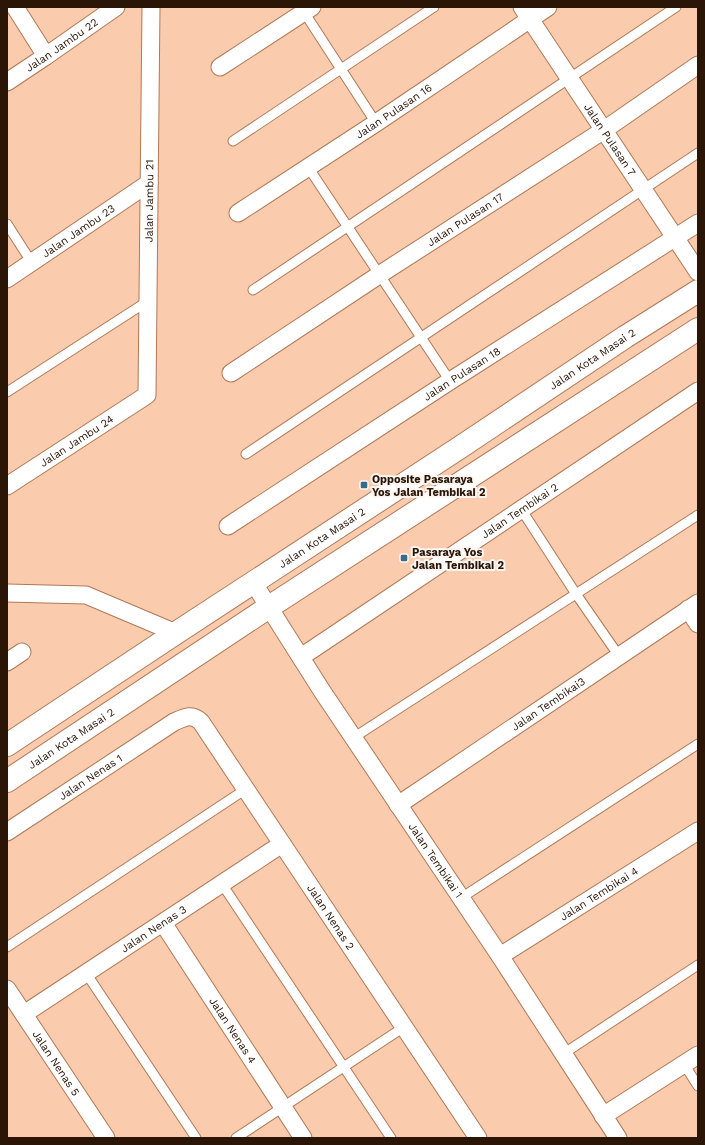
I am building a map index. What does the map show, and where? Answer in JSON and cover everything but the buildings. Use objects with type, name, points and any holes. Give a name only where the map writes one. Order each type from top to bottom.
[{"type":"main road","name":"Jalan Kota Masai 2","points":[[7,745],[456,450],[624,337],[698,291]]},
{"type":"main road","name":"Jalan Kota Masai 2","points":[[7,781],[269,607],[698,329]]},
{"type":"main road","points":[[456,450],[473,475]]},
{"type":"street","points":[[15,7],[46,56]]},
{"type":"street","name":"Jalan Jambu 22","points":[[7,82],[116,7]]},
{"type":"street","name":"Jalan Jambu 21","points":[[147,395],[151,7]]},
{"type":"street","name":"Jalan Pulasan 16","points":[[238,213],[376,123],[526,13],[548,7]]},
{"type":"street","points":[[220,67],[308,10]]},
{"type":"street","name":"Jalan Pulasan 7","points":[[526,13],[698,272]]},
{"type":"street","name":"Jalan Pulasan 17","points":[[231,373],[379,275],[604,130],[698,65]]},
{"type":"street","name":"Jalan Jambu 23","points":[[7,279],[150,183]]},
{"type":"street","name":"Jalan Pulasan 18","points":[[228,526],[698,223]]},
{"type":"street","name":"Jalan Tembikai 2","points":[[301,657],[698,391]]},
{"type":"street","name":"Jalan Jambu 24","points":[[7,486],[147,395]]},
{"type":"street","name":"Jalan Tembikai 1","points":[[253,582],[353,738],[500,956],[618,1138]]},
{"type":"street","points":[[7,593],[86,595],[176,633]]},
{"type":"street","points":[[693,606],[698,624]]},
{"type":"street","name":"Jalan Tembikai3","points":[[398,806],[693,606]]},
{"type":"street","points":[[7,662],[22,652]]},
{"type":"street","name":"Jalan Nenas 2","points":[[174,722],[186,716],[192,716],[201,722],[478,1138]]},
{"type":"street","name":"Jalan Nenas 1","points":[[7,832],[174,722]]},
{"type":"street","name":"Jalan Tembikai 4","points":[[500,956],[698,831]]},
{"type":"street","name":"Jalan Nenas 3","points":[[24,1014],[282,844]]},
{"type":"street","name":"Jalan Nenas 4","points":[[163,922],[303,1138]]},
{"type":"street","name":"Jalan Nenas 5","points":[[7,989],[106,1138]]},
{"type":"street","points":[[603,1116],[698,1055]]},
{"type":"lane","points":[[233,141],[434,7]]},
{"type":"lane","points":[[253,290],[676,7]]},
{"type":"lane","points":[[308,10],[341,69],[376,123]]},
{"type":"lane","points":[[246,454],[698,152]]},
{"type":"lane","points":[[308,167],[450,382]]},
{"type":"lane","points":[[7,224],[32,263]]},
{"type":"lane","points":[[7,392],[148,301]]},
{"type":"lane","points":[[521,509],[618,656]]},
{"type":"lane","points":[[353,738],[698,516]]},
{"type":"lane","points":[[461,898],[698,744]]},
{"type":"lane","points":[[7,947],[246,789]]},
{"type":"lane","points":[[222,884],[391,1138]]},
{"type":"lane","points":[[563,1054],[698,965]]},
{"type":"lane","points":[[86,973],[196,1138]]},
{"type":"lane","points":[[236,1138],[404,1027]]},
{"type":"lane","points":[[684,1064],[698,1086]]},
{"type":"place","name":"Opposite Pasaraya Yos Jalan Tembikai 2","points":[[364,485]]},
{"type":"place","name":"Pasaraya Yos Jalan Tembikai 2","points":[[404,558]]}]
